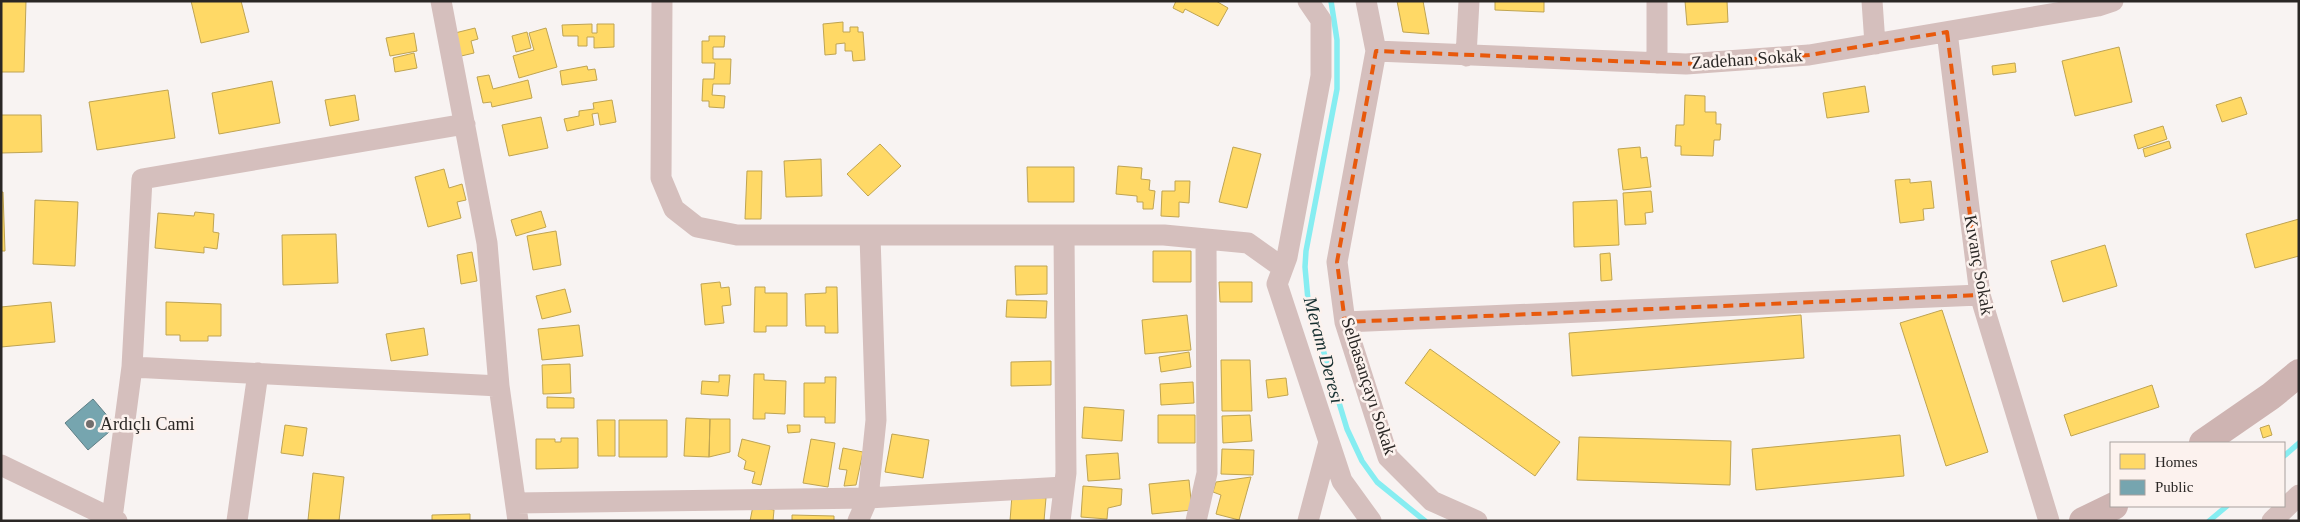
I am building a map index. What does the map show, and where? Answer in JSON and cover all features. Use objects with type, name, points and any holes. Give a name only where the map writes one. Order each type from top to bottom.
[{"type":"street","points":[[441,1],[487,243],[499,386],[517,512],[868,498],[1064,487]]},
{"type":"street","points":[[662,1],[661,178],[674,209],[697,228],[737,235],[1164,234],[1248,242],[1283,268]]},
{"type":"street","points":[[1308,1],[1321,20],[1321,76],[1287,258],[1277,284],[1342,481],[1371,521]]},
{"type":"street","name":"Selbasançayı Sokak","points":[[1366,1],[1376,51],[1337,262],[1345,322],[1388,457],[1432,501],[1477,521]]},
{"type":"street","points":[[1466,56],[1468,1]]},
{"type":"street","points":[[1657,63],[1658,1]]},
{"type":"street","points":[[1872,1],[1875,44]]},
{"type":"street","name":"Zadehan Sokak","points":[[1376,51],[1686,64],[1809,55],[2098,6],[2113,1]]},
{"type":"street","name":"Kıvanç Sokak","points":[[1947,32],[1980,295],[2049,521]]},
{"type":"street","points":[[1,465],[115,520],[132,367],[142,179],[465,124]]},
{"type":"street","points":[[1060,521],[1066,473],[1064,235]]},
{"type":"street","points":[[858,521],[868,498],[876,420],[870,236]]},
{"type":"street","points":[[1196,521],[1207,473],[1206,239]]},
{"type":"street","points":[[1345,322],[1980,295]]},
{"type":"street","points":[[132,367],[499,386]]},
{"type":"street","points":[[237,521],[258,373]]},
{"type":"street","points":[[2204,442],[2271,396],[2299,373]]},
{"type":"street","points":[[1308,521],[1329,442]]},
{"type":"street","points":[[2272,521],[2299,495]]},
{"type":"street","points":[[2083,521],[2112,507]]},
{"type":"street","points":[[2095,521],[2113,507]]},
{"type":"highlighted area","points":[[1947,32],[1980,295],[1345,322],[1337,262],[1376,51],[1686,64],[1809,55]]},
{"type":"building: Homes","points":[[1,1],[26,1],[24,72],[1,72]]},
{"type":"building: Homes","points":[[191,1],[241,1],[249,32],[201,43]]},
{"type":"building: Homes","points":[[1176,1],[1216,1],[1228,8],[1218,26],[1185,9],[1183,13],[1173,8]]},
{"type":"building: Homes","points":[[1397,1],[1423,1],[1429,34],[1403,32]]},
{"type":"building: Homes","points":[[1495,1],[1544,1],[1544,12],[1495,10]]},
{"type":"building: Homes","points":[[1685,1],[1727,1],[1728,22],[1687,25]]},
{"type":"building: Homes","points":[[843,22],[843,32],[850,32],[850,27],[858,27],[858,32],[863,32],[865,60],[853,61],[852,51],[845,51],[845,43],[836,44],[836,54],[825,55],[823,24]]},
{"type":"building: Homes","points":[[592,24],[592,33],[597,33],[597,24],[614,24],[614,47],[594,48],[594,37],[587,37],[587,46],[578,46],[578,36],[563,36],[562,25]]},
{"type":"building: Homes","points":[[475,28],[478,39],[471,41],[474,53],[457,57],[451,34]]},
{"type":"building: Homes","points":[[546,28],[557,67],[519,78],[513,56],[534,50],[529,33]]},
{"type":"building: Homes","points":[[527,32],[531,48],[516,52],[512,36]]},
{"type":"building: Homes","points":[[414,33],[417,51],[390,56],[386,38]]},
{"type":"building: Homes","points":[[709,36],[725,36],[724,47],[713,47],[713,59],[731,59],[730,84],[713,84],[712,95],[725,96],[724,108],[709,107],[709,101],[702,101],[703,79],[714,79],[715,63],[702,63],[702,41],[709,41]]},
{"type":"building: Homes","points":[[2119,47],[2132,102],[2075,116],[2062,61]]},
{"type":"building: Homes","points":[[414,53],[417,68],[395,72],[393,58]]},
{"type":"building: Homes","points":[[2015,63],[2016,72],[1993,75],[1992,66]]},
{"type":"building: Homes","points":[[587,66],[588,70],[595,69],[597,80],[562,85],[560,71]]},
{"type":"building: Homes","points":[[489,75],[493,89],[528,80],[532,98],[492,107],[491,102],[483,103],[477,77]]},
{"type":"building: Homes","points":[[272,81],[280,123],[219,134],[212,93]]},
{"type":"building: Homes","points":[[1865,86],[1869,112],[1827,118],[1823,93]]},
{"type":"building: Homes","points":[[168,90],[175,138],[97,150],[89,102]]},
{"type":"building: Homes","points":[[355,95],[359,120],[330,126],[325,100]]},
{"type":"building: Homes","points":[[1685,95],[1705,96],[1705,112],[1716,112],[1716,124],[1721,124],[1720,140],[1714,140],[1713,156],[1681,155],[1681,146],[1675,146],[1676,125],[1684,125]]},
{"type":"building: Homes","points":[[2241,97],[2247,114],[2222,122],[2216,105]]},
{"type":"building: Homes","points":[[612,100],[616,122],[600,125],[598,113],[592,114],[594,125],[567,131],[564,119],[579,116],[579,111],[594,109],[593,103]]},
{"type":"building: Homes","points":[[1,115],[41,115],[42,152],[1,153]]},
{"type":"building: Homes","points":[[541,117],[548,148],[509,156],[502,125]]},
{"type":"building: Homes","points":[[2163,126],[2167,139],[2138,149],[2134,135]]},
{"type":"building: Homes","points":[[2169,141],[2171,148],[2145,157],[2143,149]]},
{"type":"building: Homes","points":[[880,144],[901,166],[868,196],[847,174]]},
{"type":"building: Homes","points":[[1233,147],[1261,154],[1247,208],[1219,202]]},
{"type":"building: Homes","points":[[1640,147],[1641,158],[1647,157],[1651,187],[1623,190],[1618,149]]},
{"type":"building: Homes","points":[[821,159],[822,196],[786,197],[784,161]]},
{"type":"building: Homes","points":[[1118,166],[1142,168],[1141,179],[1150,180],[1149,190],[1155,191],[1153,209],[1143,209],[1143,202],[1137,202],[1137,196],[1116,194]]},
{"type":"building: Homes","points":[[1027,167],[1074,167],[1074,202],[1028,202]]},
{"type":"building: Homes","points":[[444,169],[449,188],[462,184],[466,200],[457,202],[461,218],[428,227],[415,177]]},
{"type":"building: Homes","points":[[747,171],[762,171],[761,219],[745,219]]},
{"type":"building: Homes","points":[[1910,179],[1910,183],[1931,181],[1934,208],[1923,209],[1924,220],[1900,223],[1895,180]]},
{"type":"building: Homes","points":[[1175,181],[1190,181],[1189,203],[1179,202],[1179,217],[1161,216],[1162,191],[1175,191]]},
{"type":"building: Homes","points":[[1651,191],[1653,212],[1645,213],[1646,224],[1625,225],[1623,193]]},
{"type":"building: Homes","points":[[1,192],[3,192],[5,251],[1,251]]},
{"type":"building: Homes","points":[[35,200],[78,202],[75,266],[33,264]]},
{"type":"building: Homes","points":[[1617,200],[1619,245],[1574,247],[1573,202]]},
{"type":"building: Homes","points":[[541,211],[546,227],[516,236],[511,220]]},
{"type":"building: Homes","points":[[195,212],[214,214],[213,232],[219,233],[217,249],[204,247],[204,253],[155,248],[158,213],[194,216]]},
{"type":"building: Homes","points":[[2299,219],[2299,256],[2255,268],[2246,234]]},
{"type":"building: Homes","points":[[556,231],[561,265],[533,270],[527,236]]},
{"type":"building: Homes","points":[[336,234],[338,283],[283,285],[282,235]]},
{"type":"building: Homes","points":[[2105,245],[2117,286],[2063,302],[2051,261]]},
{"type":"building: Homes","points":[[1153,251],[1191,251],[1191,282],[1153,282]]},
{"type":"building: Homes","points":[[472,252],[477,281],[461,284],[457,255]]},
{"type":"building: Homes","points":[[1610,253],[1612,280],[1601,281],[1600,254]]},
{"type":"building: Homes","points":[[1015,266],[1047,266],[1047,294],[1016,295]]},
{"type":"building: Homes","points":[[720,282],[721,288],[729,287],[731,305],[722,306],[724,323],[705,325],[701,284]]},
{"type":"building: Homes","points":[[1219,282],[1252,282],[1252,302],[1220,302]]},
{"type":"building: Homes","points":[[755,287],[765,287],[765,293],[787,293],[787,326],[766,326],[766,332],[754,332]]},
{"type":"building: Homes","points":[[826,287],[837,287],[838,333],[825,333],[825,326],[806,326],[805,294],[826,293]]},
{"type":"building: Homes","points":[[565,289],[571,312],[542,319],[536,296]]},
{"type":"building: Homes","points":[[1007,300],[1047,301],[1046,318],[1006,317]]},
{"type":"building: Homes","points":[[51,302],[55,342],[1,347],[1,307]]},
{"type":"building: Homes","points":[[166,302],[221,304],[221,336],[208,336],[208,341],[180,341],[180,335],[166,335]]},
{"type":"building: Homes","points":[[1942,310],[1988,452],[1946,466],[1900,323]]},
{"type":"building: Homes","points":[[1187,315],[1191,350],[1145,354],[1142,320]]},
{"type":"building: Homes","points":[[1801,315],[1804,358],[1572,376],[1569,333]]},
{"type":"building: Homes","points":[[579,325],[583,356],[542,360],[538,329]]},
{"type":"building: Homes","points":[[424,328],[428,355],[391,361],[386,334]]},
{"type":"building: Homes","points":[[1430,349],[1560,442],[1535,476],[1405,383]]},
{"type":"building: Homes","points":[[1189,352],[1191,367],[1161,372],[1159,357]]},
{"type":"building: Homes","points":[[1221,360],[1250,360],[1252,411],[1222,411]]},
{"type":"building: Homes","points":[[1051,361],[1051,385],[1011,386],[1011,362]]},
{"type":"building: Homes","points":[[570,364],[571,393],[543,394],[542,365]]},
{"type":"building: Homes","points":[[754,374],[764,374],[764,380],[786,381],[785,414],[765,413],[765,419],[753,419]]},
{"type":"building: Homes","points":[[719,375],[730,375],[728,396],[701,394],[702,381],[719,382]]},
{"type":"building: Homes","points":[[825,377],[836,377],[835,423],[825,423],[825,417],[804,417],[804,383],[825,383]]},
{"type":"building: Homes","points":[[1286,378],[1288,395],[1268,398],[1266,380]]},
{"type":"building: Homes","points":[[1193,382],[1194,403],[1161,405],[1160,384]]},
{"type":"building: Homes","points":[[2152,385],[2159,407],[2071,436],[2064,415]]},
{"type":"building: Homes","points":[[547,397],[574,398],[574,408],[547,408]]},
{"type":"building: Homes","points":[[1084,407],[1124,410],[1122,441],[1082,438]]},
{"type":"building: Homes","points":[[1158,415],[1195,415],[1195,443],[1158,443]]},
{"type":"building: Homes","points":[[1250,415],[1252,441],[1223,443],[1222,416]]},
{"type":"building: Homes","points":[[686,418],[710,419],[709,457],[684,456]]},
{"type":"building: Homes","points":[[710,419],[730,419],[730,452],[709,457]]},
{"type":"building: Homes","points":[[597,420],[615,420],[615,456],[598,456]]},
{"type":"building: Homes","points":[[619,420],[667,420],[667,457],[619,457]]},
{"type":"building: Homes","points":[[285,425],[307,428],[303,456],[281,453]]},
{"type":"building: Homes","points":[[787,425],[800,425],[800,432],[788,433]]},
{"type":"building: Homes","points":[[2269,425],[2272,435],[2263,438],[2260,428]]},
{"type":"building: Homes","points":[[892,434],[929,440],[923,478],[885,472]]},
{"type":"building: Homes","points":[[1900,435],[1904,476],[1756,490],[1752,449]]},
{"type":"building: Homes","points":[[1579,437],[1731,441],[1730,485],[1577,480]]},
{"type":"building: Homes","points":[[561,438],[578,438],[578,468],[536,469],[536,439],[555,439],[555,442],[561,442]]},
{"type":"building: Homes","points":[[742,439],[770,446],[761,485],[752,483],[755,472],[744,469],[746,461],[738,456]]},
{"type":"building: Homes","points":[[811,439],[835,443],[828,487],[803,483]]},
{"type":"building: Homes","points":[[843,448],[863,452],[856,485],[844,486],[847,470],[839,469]]},
{"type":"building: Homes","points":[[1222,449],[1254,450],[1253,475],[1221,474]]},
{"type":"building: Homes","points":[[1118,453],[1120,479],[1088,481],[1086,455]]},
{"type":"building: Homes","points":[[313,473],[344,477],[339,521],[308,520]]},
{"type":"building: Homes","points":[[1251,477],[1239,520],[1216,514],[1221,495],[1213,492],[1216,482]]},
{"type":"building: Homes","points":[[1189,480],[1192,510],[1152,514],[1149,484]]},
{"type":"building: Homes","points":[[1083,486],[1122,489],[1121,505],[1108,508],[1107,519],[1081,517]]},
{"type":"building: Homes","points":[[1012,495],[1046,498],[1044,521],[1010,521]]},
{"type":"building: Homes","points":[[753,506],[774,510],[773,521],[750,521]]},
{"type":"building: Homes","points":[[470,514],[470,521],[432,521],[432,515]]},
{"type":"building: Homes","points":[[792,515],[834,516],[834,521],[792,521]]},
{"type":"building: Public","name":"Ardıçlı Cami","points":[[93,399],[116,426],[88,450],[65,423]]},
{"type":"waterway","name":"Meram Deresi","points":[[1331,1],[1337,40],[1337,89],[1306,251],[1305,267],[1308,300],[1347,429],[1362,461],[1377,482],[1425,521]]},
{"type":"waterway","name":"Meram Deresi","points":[[2285,455],[2299,443]]},
{"type":"waterway","name":"Meram Deresi","points":[[2209,521],[2226,507]]},
{"type":"place","name":"Ardıçlı Cami","points":[[90,424]]}]
